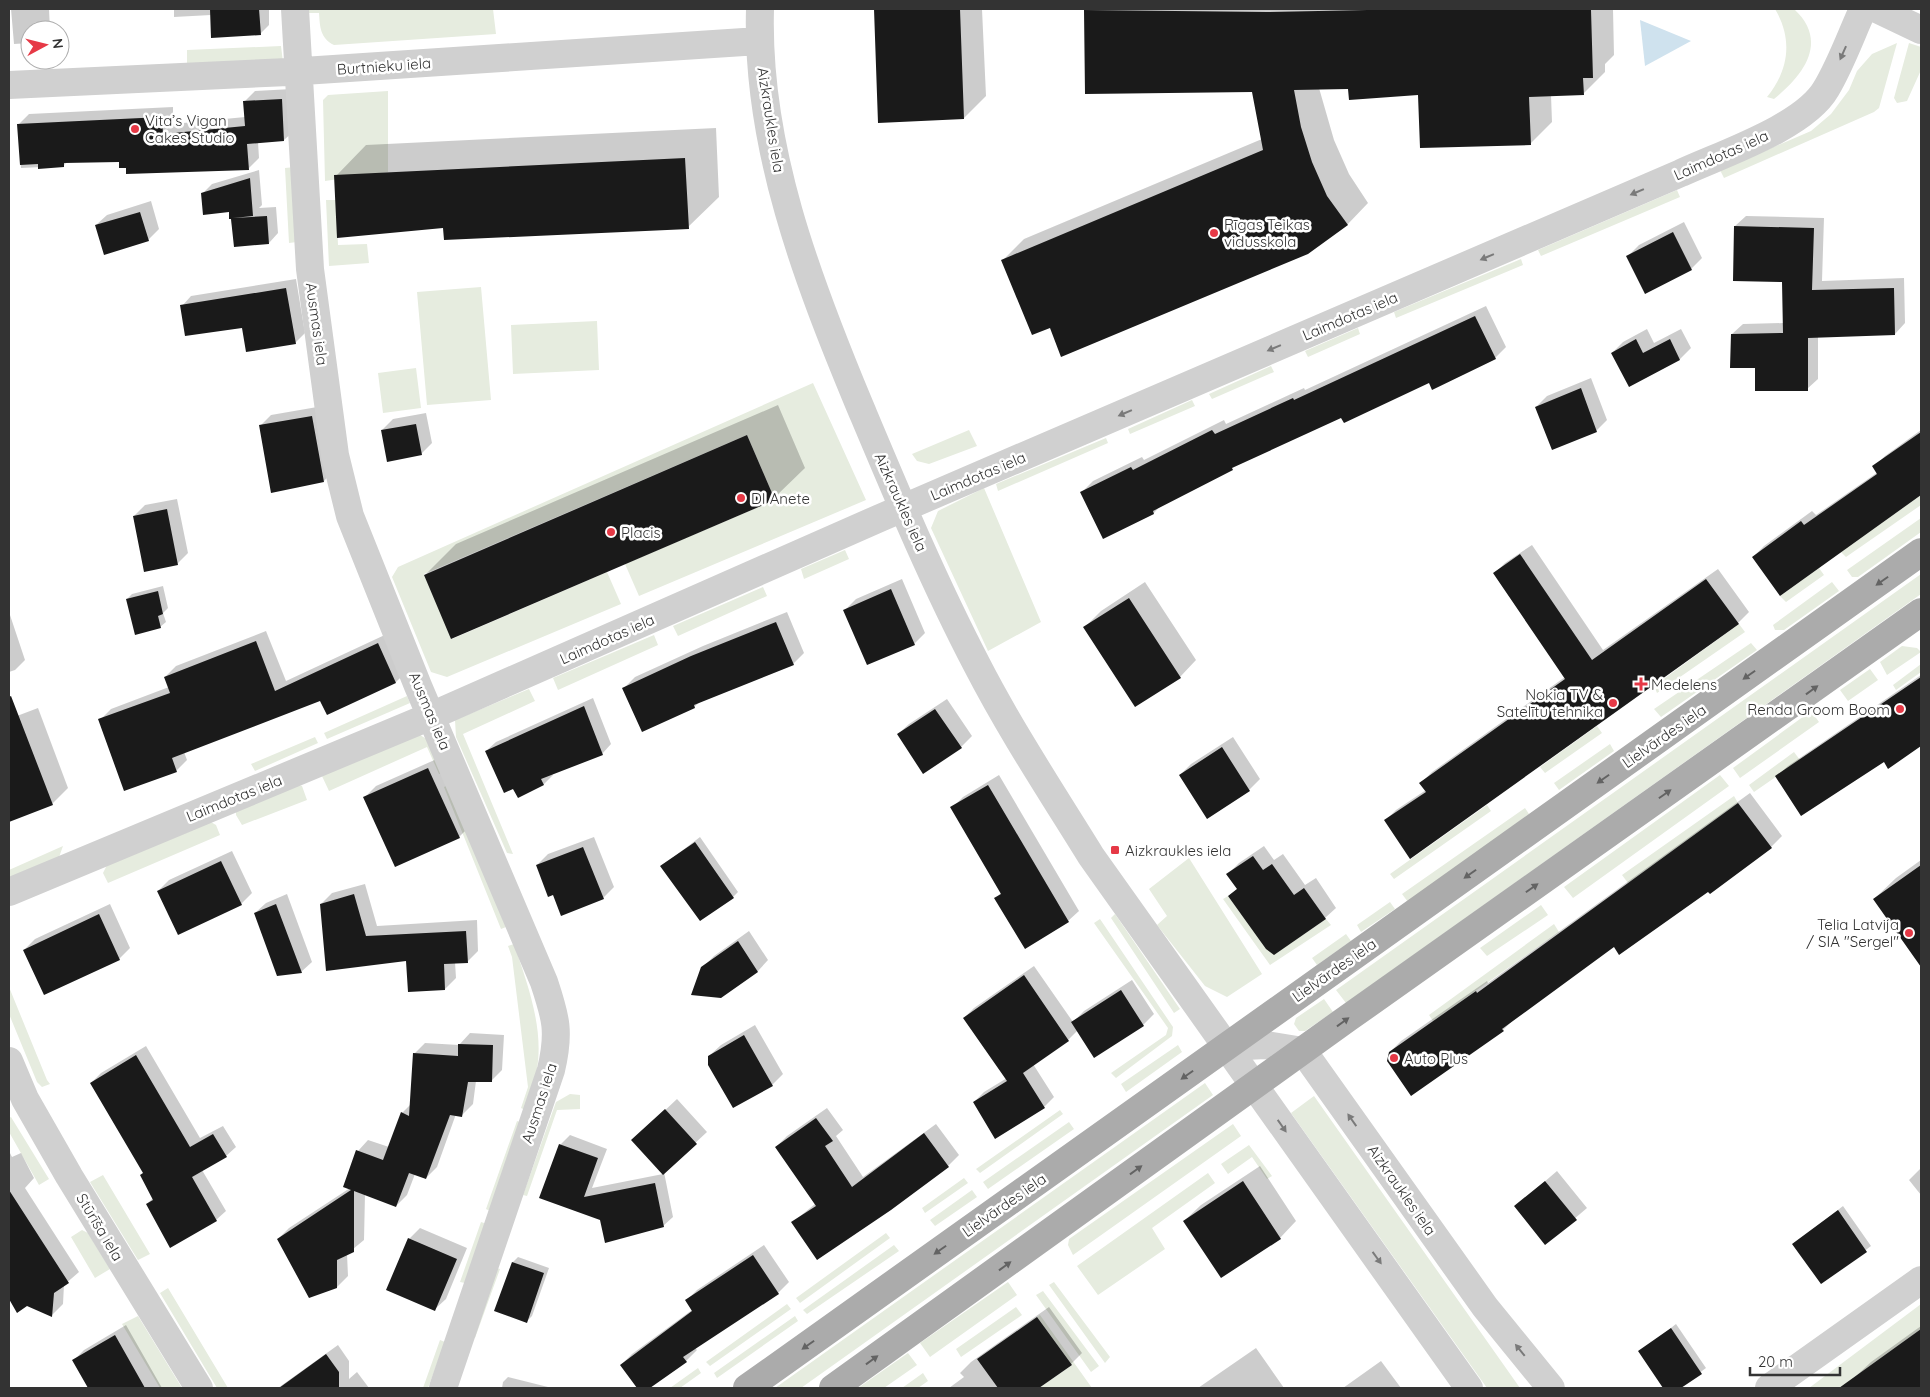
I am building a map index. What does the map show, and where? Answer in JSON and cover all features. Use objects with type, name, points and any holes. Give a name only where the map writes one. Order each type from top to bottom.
[{"type":"main road","name":"Lielvārdes iela","points":[[747,1388],[1921,552]]},
{"type":"main road","points":[[833,1388],[1921,612]]},
{"type":"street","name":"Ausmas iela","points":[[295,9],[310,269],[335,455],[355,531],[544,982],[555,1014],[557,1044],[548,1078],[443,1388]]},
{"type":"street","name":"Aizkraukles iela","points":[[760,9],[759,41],[772,145],[794,232],[842,364],[958,630],[987,685],[1091,856],[1469,1388]]},
{"type":"street","name":"Laimdotas iela","points":[[9,892],[432,716],[904,508],[1681,173],[1794,122],[1812,107],[1826,90],[1863,9]]},
{"type":"street","points":[[1876,9],[1921,30]]},
{"type":"street","name":"Burtnieku iela","points":[[9,86],[298,71],[759,41]]},
{"type":"street","points":[[1226,1047],[1265,1044],[1303,1051]]},
{"type":"street","name":"Aizkraukles iela","points":[[1303,1051],[1485,1307],[1551,1388]]},
{"type":"street","name":"Stūrīša iela","points":[[9,1061],[25,1098],[69,1176],[199,1388]]},
{"type":"street","points":[[1769,1388],[1921,1280]]},
{"type":"shaded area","points":[[307,9],[493,9],[496,34],[334,45],[323,35],[320,27],[319,13],[307,13]]},
{"type":"shaded area","points":[[1775,9],[1794,9],[1804,21],[1810,33],[1811,45],[1803,68],[1785,90],[1774,99],[1767,97],[1780,76],[1786,54],[1784,32],[1781,20]]},
{"type":"shaded area","points":[[1897,43],[1879,108],[1874,112],[1724,178],[1720,170],[1811,131],[1831,114],[1849,90],[1857,71],[1872,54]]},
{"type":"shaded area","points":[[1909,43],[1921,47],[1921,70],[1907,101],[1897,103],[1894,98]]},
{"type":"shaded area","points":[[281,46],[283,62],[187,68],[187,50]]},
{"type":"shaded area","points":[[388,91],[388,172],[325,181],[323,100],[328,95]]},
{"type":"shaded area","points":[[295,167],[297,242],[289,243],[285,168]]},
{"type":"shaded area","points":[[1677,190],[1680,197],[1541,256],[1538,250]]},
{"type":"shaded area","points":[[326,200],[336,200],[338,245],[367,244],[369,263],[329,266]]},
{"type":"shaded area","points":[[1521,259],[1523,265],[1396,318],[1394,312]]},
{"type":"shaded area","points":[[481,287],[491,400],[427,405],[417,292]]},
{"type":"shaded area","points":[[597,321],[599,370],[513,374],[511,325]]},
{"type":"shaded area","points":[[1358,328],[1360,334],[1308,357],[1305,351]]},
{"type":"shaded area","points":[[1271,366],[1274,372],[1212,399],[1209,394]]},
{"type":"shaded area","points":[[416,368],[421,408],[383,413],[378,373]]},
{"type":"shaded area","points":[[813,383],[866,500],[639,596],[625,564],[775,500],[747,435],[424,574],[452,639],[607,572],[621,604],[447,677],[431,672],[392,577],[398,567]]},
{"type":"shaded area","points":[[1192,400],[1195,406],[1130,434],[1128,429]]},
{"type":"shaded area","points":[[969,430],[977,446],[929,464],[917,461],[912,454]]},
{"type":"shaded area","points":[[1106,438],[1108,443],[998,491],[996,484]]},
{"type":"shaded area","points":[[984,488],[1041,622],[988,651],[931,528],[938,511]]},
{"type":"shaded area","points":[[1921,495],[1921,505],[1846,557],[1841,552]]},
{"type":"shaded area","points":[[1921,518],[1921,532],[1858,577],[1852,577],[1847,570]]},
{"type":"shaded area","points":[[845,550],[849,559],[804,579],[801,569]]},
{"type":"shaded area","points":[[1819,568],[1824,575],[1786,602],[1780,596]]},
{"type":"shaded area","points":[[1921,574],[1921,594],[1346,1003],[1336,990]]},
{"type":"shaded area","points":[[1832,582],[1839,591],[1784,630],[1775,630],[1773,625]]},
{"type":"shaded area","points":[[763,587],[767,596],[678,636],[673,626]]},
{"type":"shaded area","points":[[1739,624],[1745,632],[1657,693],[1654,686]]},
{"type":"shaded area","points":[[654,635],[658,645],[558,690],[553,678]]},
{"type":"shaded area","points":[[1751,643],[1757,650],[1661,717],[1654,709]]},
{"type":"shaded area","points":[[1902,646],[1917,648],[1921,652],[1887,675],[1880,662]]},
{"type":"shaded area","points":[[1921,664],[1921,672],[1896,690],[1893,685]]},
{"type":"shaded area","points":[[1870,669],[1878,680],[1848,701],[1840,690]]},
{"type":"shaded area","points":[[529,689],[535,701],[463,734],[513,854],[507,853],[456,737],[455,720]]},
{"type":"shaded area","points":[[407,696],[410,703],[327,739],[324,733]]},
{"type":"shaded area","points":[[1811,711],[1819,722],[1740,778],[1733,768]]},
{"type":"shaded area","points":[[1597,726],[1602,733],[1545,773],[1540,767]]},
{"type":"shaded area","points":[[417,733],[428,740],[443,773],[439,774],[427,747],[329,791],[321,774]]},
{"type":"shaded area","points":[[315,737],[318,743],[255,771],[251,764]]},
{"type":"shaded area","points":[[1610,744],[1614,751],[1559,790],[1554,783]]},
{"type":"shaded area","points":[[1794,752],[1800,760],[1754,792],[1749,785]]},
{"type":"shaded area","points":[[1720,775],[1729,786],[1573,898],[1564,887]]},
{"type":"shaded area","points":[[295,784],[302,786],[307,800],[242,825],[236,815],[236,810]]},
{"type":"shaded area","points":[[448,785],[506,927],[501,929],[444,787]]},
{"type":"shaded area","points":[[1734,796],[1738,803],[1628,883],[1622,875]]},
{"type":"shaded area","points":[[1487,805],[1491,811],[1394,879],[1390,874]]},
{"type":"shaded area","points":[[1525,808],[1529,814],[1408,902],[1402,894]]},
{"type":"shaded area","points":[[209,821],[216,825],[220,835],[108,883],[103,873],[107,865]]},
{"type":"shaded area","points":[[63,846],[58,860],[9,880],[9,870]]},
{"type":"shaded area","points":[[1189,858],[1262,974],[1227,997],[1205,986],[1157,925],[1167,916],[1149,889]]},
{"type":"shaded area","points":[[1228,896],[1270,952],[1279,951],[1326,919],[1331,925],[1270,965],[1223,899]]},
{"type":"shaded area","points":[[1390,902],[1395,909],[1361,932],[1357,925]]},
{"type":"shaded area","points":[[1541,905],[1548,915],[1487,956],[1480,948]]},
{"type":"shaded area","points":[[1115,914],[1180,1009],[1174,1013],[1111,918]]},
{"type":"shaded area","points":[[1100,919],[1173,1027],[1172,1036],[1116,1078],[1111,1073],[1166,1035],[1168,1028],[1094,923]]},
{"type":"shaded area","points":[[1554,924],[1559,932],[1433,1021],[1429,1015]]},
{"type":"shaded area","points":[[1346,934],[1351,941],[1317,965],[1312,958]]},
{"type":"shaded area","points":[[514,944],[533,1005],[538,1037],[539,1053],[536,1074],[525,1110],[521,1108],[528,1087],[512,957],[508,946]]},
{"type":"shaded area","points":[[9,987],[50,1084],[42,1087],[37,1082],[9,1014]]},
{"type":"shaded area","points":[[1324,999],[1333,1012],[1305,1031],[1299,1031],[1294,1024],[1296,1018]]},
{"type":"shaded area","points":[[1178,1045],[1182,1052],[1126,1092],[1121,1084]]},
{"type":"shaded area","points":[[1205,1083],[1213,1095],[801,1388],[775,1388]]},
{"type":"shaded area","points":[[570,1094],[580,1095],[580,1109],[557,1110],[527,1196],[523,1195],[556,1102]]},
{"type":"shaded area","points":[[1314,1096],[1520,1388],[1487,1388],[1291,1113]]},
{"type":"shaded area","points":[[1060,1110],[1063,1114],[980,1173],[976,1169]]},
{"type":"shaded area","points":[[11,1117],[49,1179],[39,1185],[9,1132],[9,1118]]},
{"type":"shaded area","points":[[517,1121],[520,1122],[490,1211],[486,1209]]},
{"type":"shaded area","points":[[1069,1122],[1074,1129],[988,1189],[983,1182]]},
{"type":"shaded area","points":[[1233,1124],[1241,1136],[1073,1255],[1068,1245],[1069,1239]]},
{"type":"shaded area","points":[[1249,1145],[1272,1176],[1267,1179],[1252,1157],[1228,1174],[1221,1164]]},
{"type":"shaded area","points":[[1208,1173],[1215,1183],[1152,1228],[1165,1249],[1098,1295],[1077,1266]]},
{"type":"shaded area","points":[[103,1175],[150,1254],[138,1260],[90,1182]]},
{"type":"shaded area","points":[[964,1178],[968,1183],[925,1213],[922,1208]]},
{"type":"shaded area","points":[[972,1190],[977,1197],[935,1226],[930,1220]]},
{"type":"shaded area","points":[[481,1222],[487,1224],[465,1283],[460,1282]]},
{"type":"shaded area","points":[[82,1230],[88,1233],[110,1269],[95,1278],[71,1237]]},
{"type":"shaded area","points":[[886,1233],[890,1238],[800,1303],[796,1298]]},
{"type":"shaded area","points":[[894,1245],[899,1251],[807,1314],[803,1310]]},
{"type":"shaded area","points":[[496,1268],[500,1269],[475,1338],[471,1336]]},
{"type":"shaded area","points":[[1008,1282],[1017,1295],[930,1357],[920,1343]]},
{"type":"shaded area","points":[[1054,1282],[1110,1357],[1105,1363],[1049,1285]]},
{"type":"shaded area","points":[[168,1288],[228,1388],[217,1388],[160,1293]]},
{"type":"shaded area","points":[[1043,1291],[1099,1366],[1091,1372],[1036,1295]]},
{"type":"shaded area","points":[[787,1304],[791,1309],[710,1366],[706,1362]]},
{"type":"shaded area","points":[[1921,1304],[1921,1329],[1853,1378],[1860,1388],[1809,1388]]},
{"type":"shaded area","points":[[1016,1307],[1022,1315],[961,1357],[956,1349]]},
{"type":"shaded area","points":[[1040,1315],[1092,1388],[1039,1388],[1072,1365],[1037,1317]]},
{"type":"shaded area","points":[[138,1316],[182,1388],[160,1388],[122,1324]]},
{"type":"shaded area","points":[[795,1316],[798,1321],[717,1378],[714,1373]]},
{"type":"shaded area","points":[[440,1340],[445,1342],[428,1388],[423,1388]]},
{"type":"shaded area","points":[[908,1353],[917,1365],[884,1388],[858,1388]]},
{"type":"shaded area","points":[[698,1368],[701,1373],[680,1388],[670,1388]]},
{"type":"shaded area","points":[[923,1373],[928,1381],[918,1388],[902,1388]]},
{"type":"water","points":[[1640,20],[1691,41],[1645,66]]},
{"type":"building","points":[[210,9],[259,9],[261,35],[211,38]]},
{"type":"building","points":[[874,9],[960,9],[964,119],[878,123]]},
{"type":"building","points":[[1416,9],[1591,10],[1593,78],[1583,78],[1584,95],[1529,97],[1531,145],[1420,148],[1418,95],[1349,100],[1348,89],[1294,90],[1301,127],[1312,162],[1327,196],[1348,225],[1308,254],[1061,357],[1050,328],[1032,335],[1001,260],[1263,150],[1252,92],[1085,94],[1084,10],[1266,12]]},
{"type":"building","points":[[282,99],[284,141],[247,144],[249,170],[126,174],[126,168],[119,168],[119,162],[64,163],[64,167],[38,169],[38,164],[20,165],[17,124],[162,117],[163,134],[245,126],[243,101]]},
{"type":"building","points":[[685,158],[689,229],[444,240],[443,228],[337,238],[334,175]]},
{"type":"building","points":[[250,178],[253,216],[233,218],[267,216],[269,244],[234,247],[229,212],[203,215],[201,193]]},
{"type":"building","points":[[140,212],[149,241],[104,255],[95,225]]},
{"type":"building","points":[[1734,226],[1814,228],[1812,290],[1894,288],[1895,335],[1808,338],[1808,391],[1755,391],[1755,368],[1730,368],[1731,334],[1783,333],[1782,282],[1733,281]]},
{"type":"building","points":[[1673,232],[1692,270],[1645,294],[1626,256]]},
{"type":"building","points":[[286,288],[296,344],[246,352],[242,328],[185,336],[180,305]]},
{"type":"building","points":[[1475,316],[1496,359],[1432,390],[1429,383],[1344,423],[1341,418],[1232,468],[1233,470],[1153,511],[1154,514],[1103,539],[1080,492],[1131,467],[1133,470],[1212,430],[1215,434],[1293,398],[1294,400]]},
{"type":"building","points":[[1636,339],[1643,353],[1670,339],[1680,360],[1629,387],[1611,353]]},
{"type":"building","points":[[1581,388],[1597,432],[1552,450],[1535,407]]},
{"type":"building","points":[[312,416],[324,482],[271,493],[259,425]]},
{"type":"building","points":[[416,424],[422,455],[387,462],[381,430]]},
{"type":"building","points":[[1921,432],[1921,495],[1780,596],[1752,557],[1801,521],[1804,525],[1877,474],[1872,466]]},
{"type":"building","name":"Placis","points":[[747,435],[775,500],[451,639],[424,575]]},
{"type":"building","points":[[167,509],[178,565],[144,572],[133,516]]},
{"type":"building","points":[[1520,554],[1592,660],[1706,579],[1739,624],[1410,859],[1384,820],[1426,792],[1419,783],[1565,679],[1493,573]]},
{"type":"building","points":[[891,589],[915,645],[867,665],[843,610]]},
{"type":"building","points":[[158,591],[163,614],[158,616],[161,628],[135,635],[126,599]]},
{"type":"building","points":[[1129,598],[1181,678],[1135,707],[1083,627]]},
{"type":"building","points":[[776,622],[794,665],[694,705],[695,708],[642,732],[622,688],[691,656]]},
{"type":"building","points":[[256,641],[275,691],[378,643],[396,683],[327,715],[320,701],[172,758],[177,772],[124,791],[98,719],[170,693],[164,677]]},
{"type":"building","points":[[1921,677],[1921,746],[1888,769],[1884,762],[1801,816],[1775,776]]},
{"type":"building","points":[[11,696],[53,805],[9,822],[9,697]]},
{"type":"building","points":[[584,706],[603,755],[541,779],[544,785],[518,798],[513,789],[504,793],[485,751]]},
{"type":"building","points":[[935,709],[962,748],[923,774],[897,734]]},
{"type":"building","points":[[1222,747],[1250,791],[1207,819],[1179,775]]},
{"type":"building","points":[[428,768],[460,838],[395,867],[363,797]]},
{"type":"building","points":[[988,785],[1069,922],[1025,949],[994,898],[1001,894],[950,807]]},
{"type":"building","points":[[1738,803],[1772,848],[1710,894],[1708,892],[1619,955],[1614,947],[1502,1029],[1504,1031],[1411,1096],[1387,1061],[1389,1052],[1476,991],[1477,993]]},
{"type":"building","points":[[695,842],[734,898],[700,921],[660,866]]},
{"type":"building","points":[[583,847],[604,899],[561,916],[553,895],[548,897],[536,865]]},
{"type":"building","points":[[1253,856],[1263,870],[1272,864],[1294,895],[1304,888],[1326,919],[1274,955],[1266,949],[1228,896],[1237,889],[1226,874]]},
{"type":"building","points":[[221,861],[242,905],[178,935],[157,891]]},
{"type":"building","name":"Telia Latvija / SIA \"Sergel\"","points":[[1921,865],[1921,967],[1873,899]]},
{"type":"building","points":[[354,894],[366,936],[466,931],[468,963],[444,964],[445,990],[408,992],[406,961],[326,971],[320,904]]},
{"type":"building","points":[[276,904],[302,973],[277,976],[254,913]]},
{"type":"building","points":[[99,914],[120,960],[44,995],[23,950]]},
{"type":"building","points":[[738,941],[758,972],[721,998],[691,995],[701,967]]},
{"type":"building","points":[[1024,975],[1069,1041],[1023,1073],[1045,1108],[995,1139],[973,1102],[1007,1081],[963,1018]]},
{"type":"building","points":[[1121,990],[1144,1026],[1094,1058],[1071,1022]]},
{"type":"building","points":[[744,1035],[773,1086],[733,1108],[708,1065],[708,1056]]},
{"type":"building","points":[[458,1044],[493,1045],[492,1082],[468,1082],[462,1117],[450,1115],[426,1179],[409,1173],[396,1207],[354,1191],[354,1252],[337,1260],[337,1288],[309,1298],[277,1239],[351,1190],[343,1187],[356,1150],[383,1160],[401,1112],[409,1116],[413,1053],[458,1056]]},
{"type":"building","points":[[136,1055],[190,1147],[213,1134],[227,1157],[192,1177],[217,1221],[170,1248],[146,1204],[153,1200],[140,1175],[143,1173],[90,1083]]},
{"type":"building","points":[[665,1109],[697,1144],[663,1175],[631,1140]]},
{"type":"building","points":[[816,1118],[833,1141],[825,1146],[852,1187],[924,1133],[949,1167],[891,1210],[817,1260],[791,1222],[816,1206],[775,1147]]},
{"type":"building","points":[[559,1144],[598,1158],[584,1197],[655,1183],[664,1227],[605,1243],[600,1220],[539,1198]]},
{"type":"building","points":[[1243,1181],[1281,1239],[1221,1278],[1183,1221]]},
{"type":"building","points":[[1545,1181],[1577,1220],[1545,1245],[1514,1206]]},
{"type":"building","points":[[9,1190],[69,1283],[54,1293],[52,1317],[27,1306],[17,1313],[9,1299]]},
{"type":"building","points":[[1838,1210],[1867,1252],[1821,1284],[1792,1244]]},
{"type":"building","points":[[408,1238],[457,1259],[435,1311],[386,1290]]},
{"type":"building","points":[[753,1255],[779,1294],[683,1357],[687,1362],[650,1388],[637,1388],[620,1365],[692,1311],[685,1300]]},
{"type":"building","points":[[512,1262],[544,1273],[527,1323],[494,1311]]},
{"type":"building","points":[[1037,1317],[1072,1365],[1039,1388],[998,1388],[977,1359]]},
{"type":"building","points":[[1671,1328],[1702,1374],[1681,1388],[1663,1388],[1638,1351]]},
{"type":"building","points":[[1921,1329],[1921,1388],[1839,1388]]},
{"type":"building","points":[[115,1335],[145,1388],[88,1388],[72,1360]]},
{"type":"building","points":[[326,1354],[339,1372],[339,1388],[279,1388]]},
{"type":"place","name":"Vita’s Vigan Cakes Studio","points":[[135,129]]},
{"type":"place","name":"Rīgas Teikas vidusskola","points":[[1214,233]]},
{"type":"place","name":"DI Anete","points":[[741,498]]},
{"type":"place","name":"Placis","points":[[611,532]]},
{"type":"place","name":"Medelens","points":[[1641,684]]},
{"type":"place","name":"Nokia TV & Satelītu tehnika","points":[[1613,703]]},
{"type":"place","name":"Renda Groom Boom","points":[[1900,709]]},
{"type":"place","name":"Aizkraukles iela","points":[[1115,850]]},
{"type":"place","name":"Telia Latvija / SIA \"Sergel\"","points":[[1909,933]]},
{"type":"place","name":"Auto Plus","points":[[1394,1058]]}]
